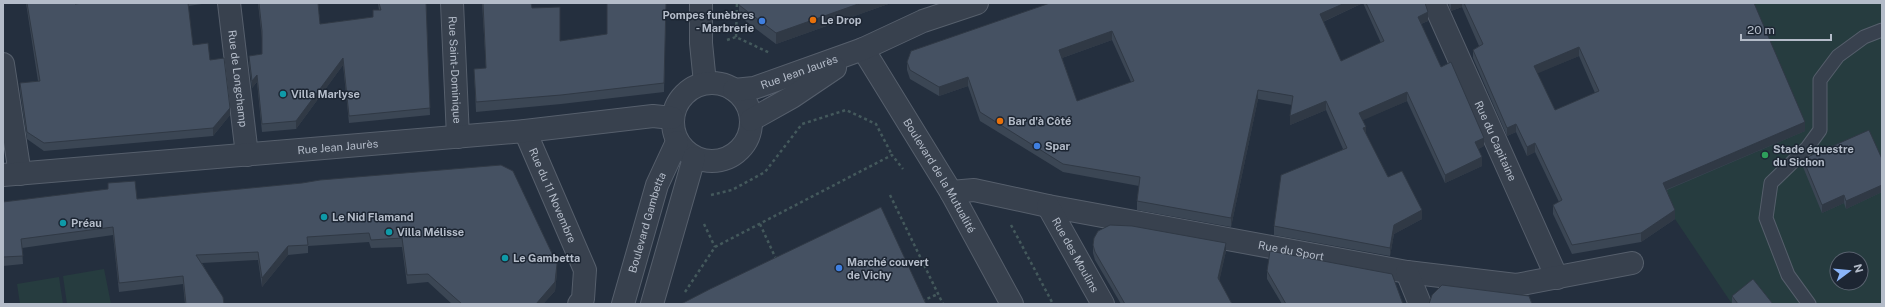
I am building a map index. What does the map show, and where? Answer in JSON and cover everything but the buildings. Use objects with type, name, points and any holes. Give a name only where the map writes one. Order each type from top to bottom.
[{"type":"street","name":"Rue de Longchamp","points":[[229,3],[247,154]]},
{"type":"street","name":"Rue Saint-Dominique","points":[[452,3],[458,137]]},
{"type":"street","points":[[701,3],[702,62],[705,84]]},
{"type":"street","name":"Rue Jean Jaurès","points":[[734,90],[754,88],[863,49],[923,21],[977,3]]},
{"type":"street","name":"Rue du Capitaine","points":[[1434,3],[1557,278]]},
{"type":"street","name":"Rue Jean Jaurès","points":[[751,120],[792,97],[863,49]]},
{"type":"street","name":"Boulevard de la Mutualité","points":[[863,49],[951,192],[1012,304]]},
{"type":"street","points":[[3,64],[12,174]]},
{"type":"street","points":[[705,84],[720,84],[734,90],[746,103],[751,120],[751,130],[747,140],[730,158],[715,162],[706,162],[694,158],[685,152],[673,131],[672,118],[674,110],[683,95],[697,86],[705,84]]},
{"type":"street","name":"Rue Jean Jaurès","points":[[12,174],[525,131],[653,116],[672,118]]},
{"type":"street","name":"Rue du 11 Novembre","points":[[525,131],[585,270],[583,299],[579,304]]},
{"type":"street","name":"Boulevard Gambetta","points":[[623,304],[657,185],[678,142]]},
{"type":"street","points":[[652,304],[694,158]]},
{"type":"street","name":"Rue du Sport","points":[[951,192],[974,190],[1048,206],[1407,272],[1516,285],[1632,263]]},
{"type":"street","name":"Rue des Moulins","points":[[1048,206],[1102,304]]},
{"type":"street","points":[[1407,272],[1420,304]]},
{"type":"lane","points":[[1809,304],[1788,275],[1766,218],[1771,183],[1807,148],[1820,130],[1820,80],[1838,56],[1864,37],[1882,30]]},
{"type":"path","points":[[736,3],[736,37]]},
{"type":"path","points":[[722,42],[736,37],[771,54]]},
{"type":"path","points":[[705,196],[732,190],[765,172],[802,124],[846,110],[876,124],[892,155],[906,172]]},
{"type":"path","points":[[680,298],[715,248],[892,155]]},
{"type":"path","points":[[890,195],[943,304]]},
{"type":"path","points":[[701,219],[715,248]]},
{"type":"path","points":[[1010,223],[1054,304]]},
{"type":"path","points":[[760,224],[779,265]]},
{"type":"path","points":[[919,302],[938,294]]},
{"type":"green space","name":"Stade équestre du Sichon","points":[[1583,3],[1882,3],[1882,304],[1732,304],[1675,219]]},
{"type":"green space","points":[[104,269],[111,304],[67,304],[63,276]]},
{"type":"green space","points":[[59,277],[63,304],[20,304],[17,284]]},
{"type":"place","name":"Le Drop","points":[[813,20]]},
{"type":"place","name":"Pompes funèbres - Marbrerie","points":[[762,21]]},
{"type":"place","name":"Villa Marlyse","points":[[283,94]]},
{"type":"place","name":"Bar d'à Côté","points":[[1000,121]]},
{"type":"place","name":"Spar","points":[[1037,146]]},
{"type":"place","name":"Stade équestre du Sichon","points":[[1765,155]]},
{"type":"place","name":"Le Nid Flamand","points":[[324,217]]},
{"type":"place","name":"Préau","points":[[63,223]]},
{"type":"place","name":"Villa Mélisse","points":[[389,232]]},
{"type":"place","name":"Le Gambetta","points":[[505,258]]},
{"type":"place","name":"Marché couvert de Vichy","points":[[839,268]]}]
